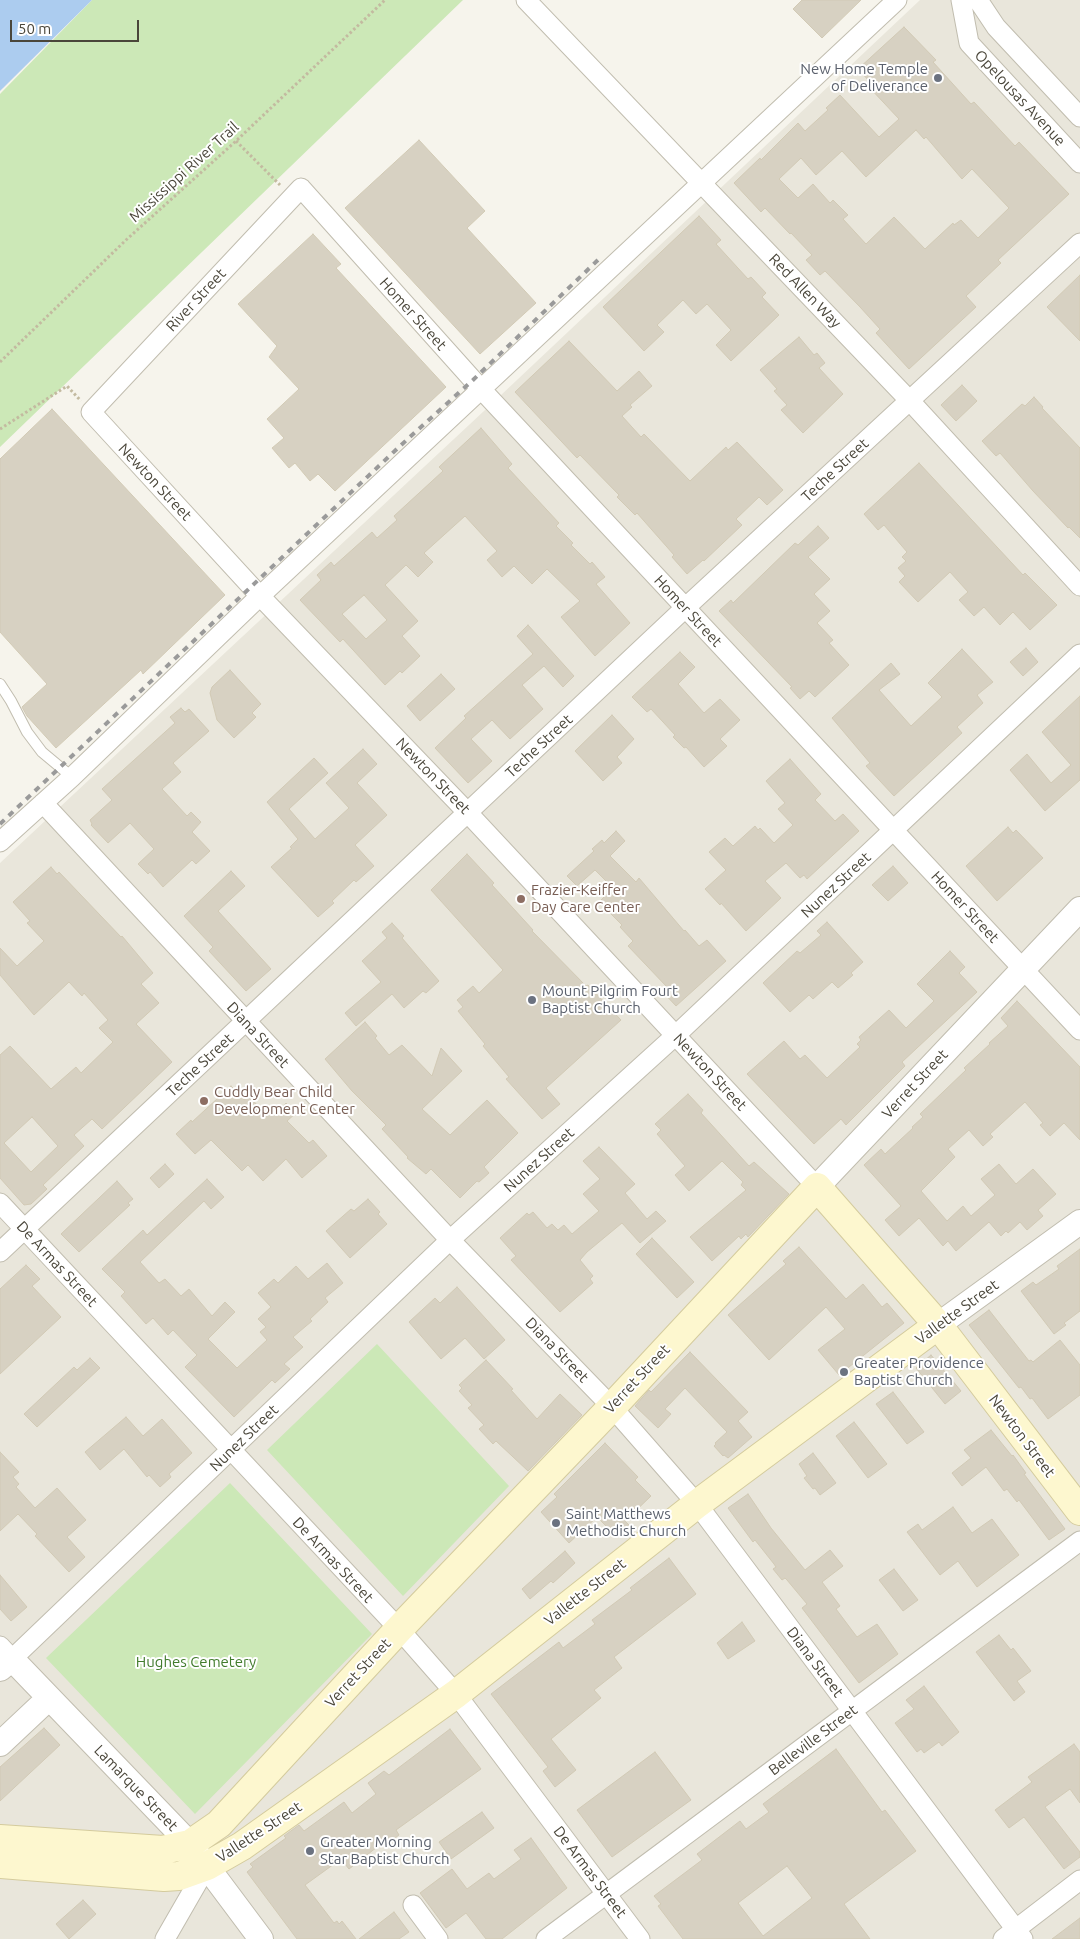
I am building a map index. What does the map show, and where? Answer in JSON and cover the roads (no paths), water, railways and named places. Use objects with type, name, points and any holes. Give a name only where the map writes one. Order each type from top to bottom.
[{"type":"main road","name":"Newton Street","points":[[817,1187],[938,1325],[1080,1511]]},
{"type":"main road","name":"Verret Street","points":[[190,1844],[219,1824],[399,1629],[612,1407],[817,1187]]},
{"type":"main road","name":"Vallette Street","points":[[0,1864],[164,1877],[178,1876],[207,1866],[242,1846],[456,1694],[696,1504],[938,1325]]},
{"type":"main road","points":[[0,1839],[163,1850],[190,1844]]},
{"type":"street","name":"Red Allen Way","points":[[526,0],[910,401],[1080,586]]},
{"type":"street","points":[[0,842],[897,0]]},
{"type":"street","name":"Opelousas Avenue","points":[[961,0],[969,43],[1080,163]]},
{"type":"street","name":"Opelousas Avenue","points":[[978,0],[996,27],[1080,117]]},
{"type":"street","name":"Homer Street","points":[[301,188],[481,389],[1080,1030]]},
{"type":"street","name":"River Street","points":[[91,412],[301,188]]},
{"type":"street","name":"Teche Street","points":[[0,1252],[686,608],[1080,243]]},
{"type":"street","name":"Newton Street","points":[[91,412],[260,596],[468,813],[817,1187]]},
{"type":"street","name":"Nunez Street","points":[[4,1658],[231,1451],[450,1240],[676,1035],[1080,654]]},
{"type":"street","name":"Diana Street","points":[[43,803],[450,1240],[612,1407],[696,1504],[851,1711],[1014,1936]]},
{"type":"street","name":"Verret Street","points":[[817,1187],[1080,909]]},
{"type":"street","name":"De Armas Street","points":[[0,1203],[399,1629],[456,1694],[640,1939]]},
{"type":"street","name":"Vallette Street","points":[[938,1325],[1080,1222]]},
{"type":"street","name":"Belleville Street","points":[[546,1939],[1080,1541]]},
{"type":"street","name":"Lamarque Street","points":[[4,1658],[49,1698],[190,1844],[261,1939]]},
{"type":"street","points":[[0,1744],[49,1698]]},
{"type":"street","points":[[164,1939],[207,1866]]},
{"type":"street","points":[[1014,1936],[1080,1880]]},
{"type":"street","points":[[413,1905],[438,1939]]},
{"type":"lane","points":[[0,684],[27,732],[42,752],[72,776]]},
{"type":"water","points":[[0,0],[92,0],[0,91]]},
{"type":"railway","points":[[0,824],[400,446],[473,380],[601,257]]},
{"type":"place","name":"New Home Temple of Deliverance","points":[[938,78]]},
{"type":"place","name":"Frazier-Keiffer Day Care Center","points":[[521,899]]},
{"type":"place","name":"Mount Pilgrim Fourt Baptist Church","points":[[532,1000]]},
{"type":"place","name":"Cuddly Bear Child Development Center","points":[[204,1101]]},
{"type":"place","name":"Greater Providence Baptist Church","points":[[844,1372]]},
{"type":"place","name":"Saint Matthews Methodist Church","points":[[556,1523]]},
{"type":"place","name":"Greater Morning Star Baptist Church","points":[[310,1851]]},
{"type":"park label","name":"Hughes Cemetery","points":[[196,1662]]}]
